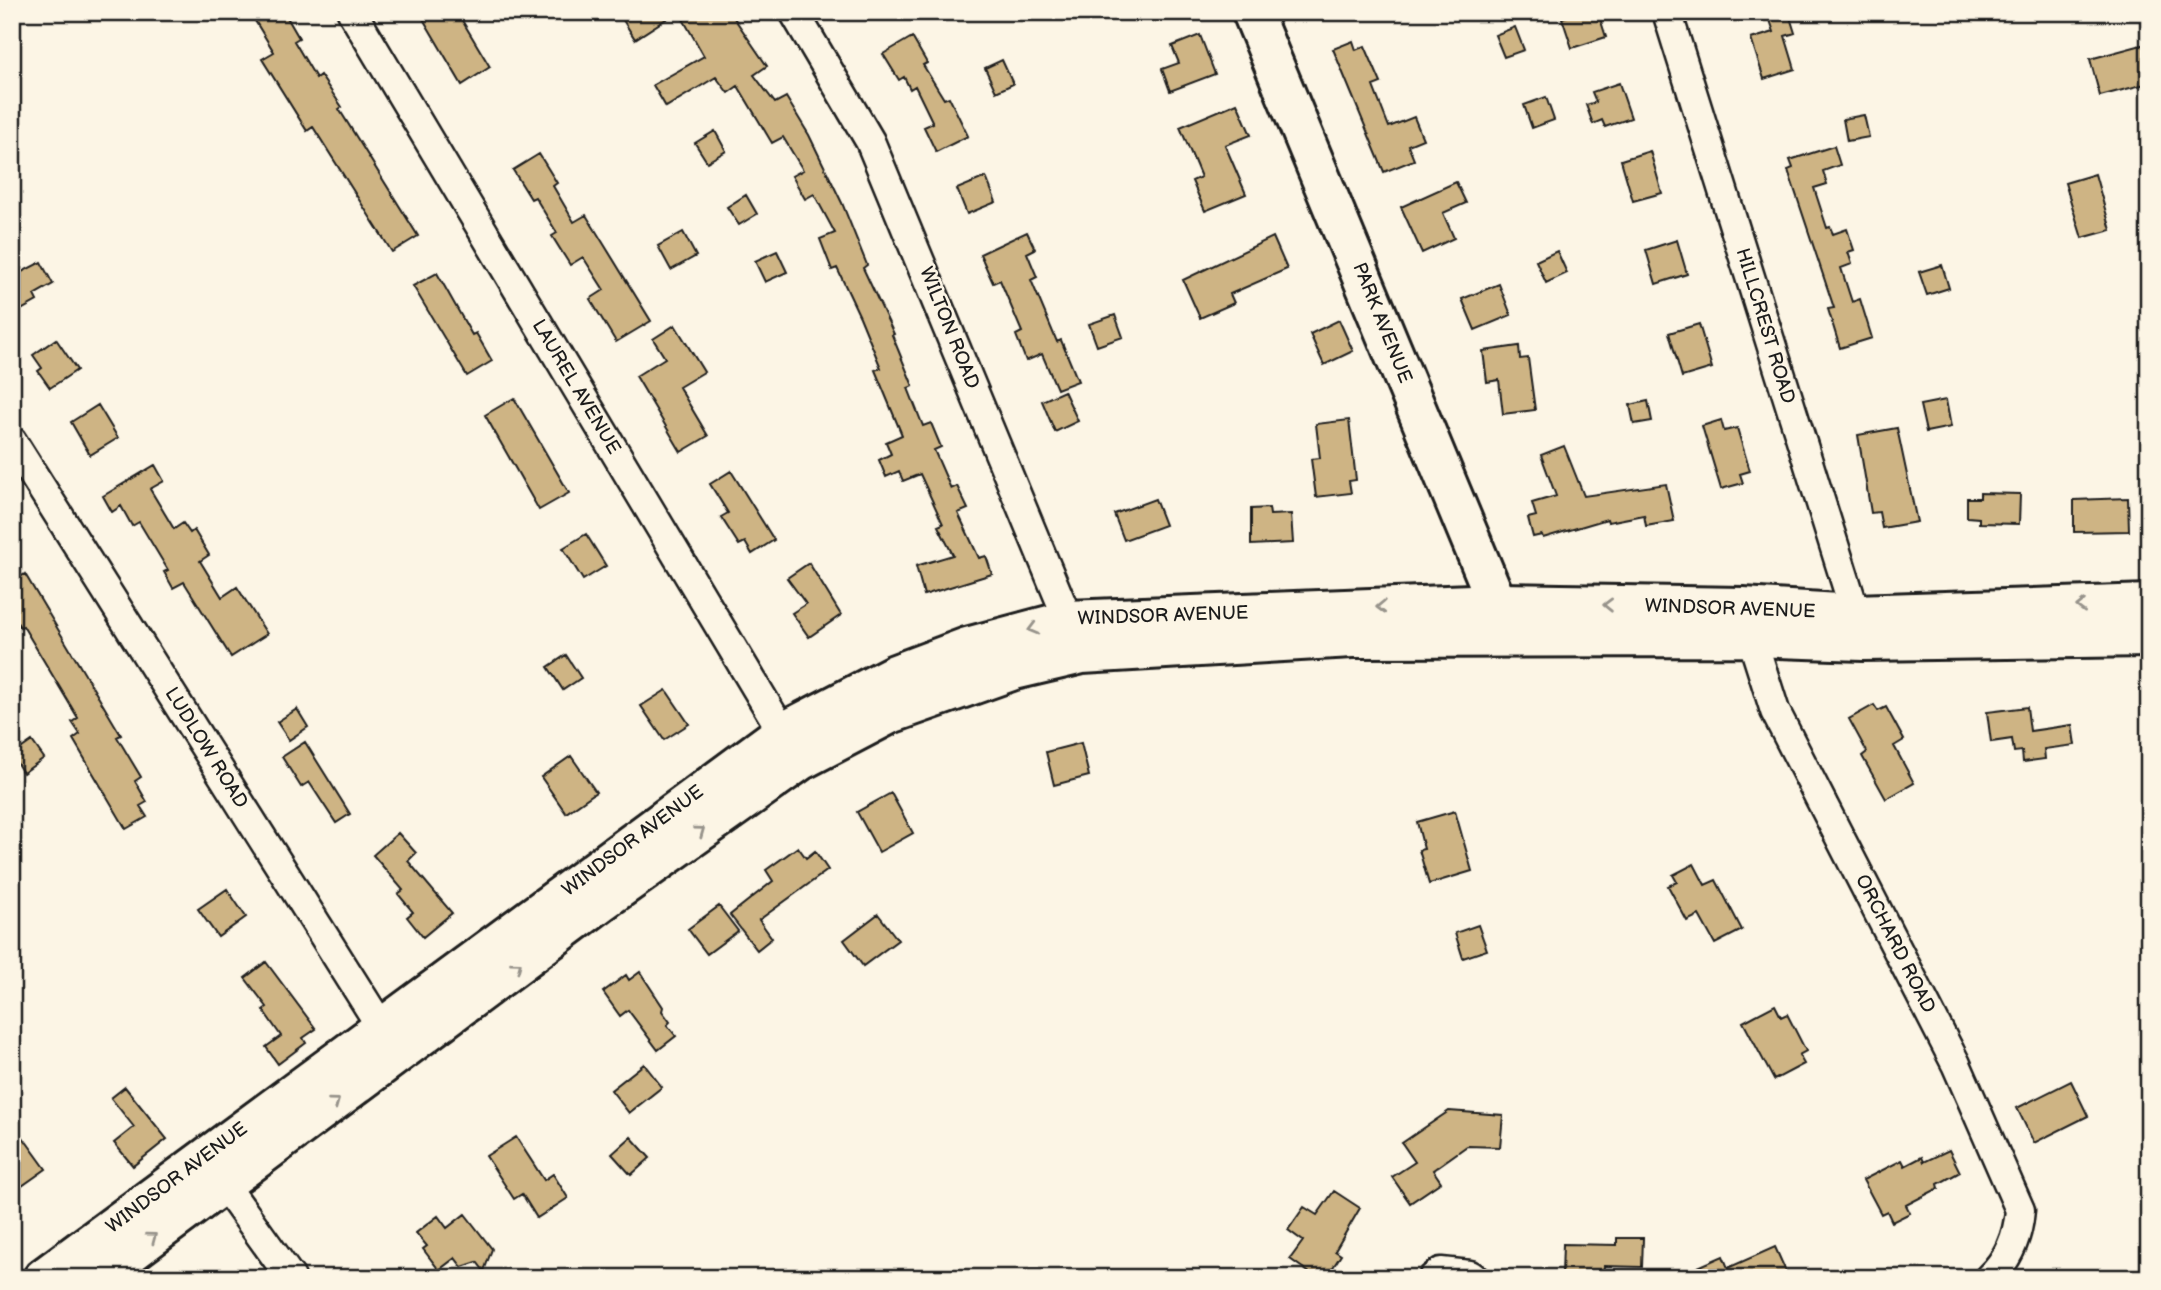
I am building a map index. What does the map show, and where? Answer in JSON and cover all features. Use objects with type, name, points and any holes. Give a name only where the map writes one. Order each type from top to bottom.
[{"type":"main road","name":"PARK AVENUE","points":[[1252,12],[1500,620]]},
{"type":"main road","name":"WINDSOR AVENUE","points":[[1859,627],[2149,604]]},
{"type":"main road","name":"WINDSOR AVENUE","points":[[43,1278],[214,1170],[391,1042],[601,902],[791,746],[1014,670],[1075,637],[1301,640],[1500,620],[1747,622],[2149,637]]},
{"type":"main road","name":"WINDSOR AVENUE","points":[[97,1278],[214,1170]]},
{"type":"street","name":"LAUREL AVENUE","points":[[352,12],[791,746]]},
{"type":"street","name":"WILTON ROAD","points":[[794,12],[870,141],[1075,637]]},
{"type":"street","name":"HILLCREST ROAD","points":[[1667,12],[1859,627]]},
{"type":"street","name":"LUDLOW ROAD","points":[[12,441],[391,1042]]},
{"type":"street","name":"ORCHARD ROAD","points":[[1747,622],[1775,710],[1956,1064],[2020,1210],[2018,1227],[2008,1256],[1989,1278]]},
{"type":"street","points":[[214,1170],[291,1278]]},
{"type":"street","points":[[1433,1278],[1441,1272],[1471,1275],[1474,1278]]},
{"type":"building","points":[[266,12],[284,12],[299,38],[294,41],[316,78],[320,75],[342,107],[339,109],[418,236],[392,252],[313,127],[307,131],[262,59],[274,52],[254,19]]},
{"type":"building","points":[[419,12],[457,12],[490,67],[462,85]]},
{"type":"building","points":[[636,12],[677,12],[635,39],[623,20]]},
{"type":"building","points":[[679,12],[730,12],[767,66],[754,75],[775,103],[786,97],[809,135],[842,203],[867,265],[863,268],[894,334],[892,335],[913,386],[908,388],[923,426],[931,423],[941,447],[934,450],[951,489],[957,486],[968,509],[958,513],[979,558],[986,556],[992,574],[924,595],[916,566],[953,555],[938,526],[943,524],[920,474],[903,481],[899,471],[886,477],[879,460],[891,454],[886,442],[902,435],[875,370],[881,368],[860,317],[837,268],[832,270],[820,239],[835,233],[814,194],[805,199],[792,176],[803,170],[783,137],[772,143],[738,86],[728,93],[716,77],[666,107],[653,85],[704,56]]},
{"type":"building","points":[[1581,12],[1598,12],[1606,37],[1572,48],[1562,18]]},
{"type":"building","points":[[1789,14],[1795,33],[1785,36],[1795,69],[1764,79],[1751,39],[1774,32],[1770,20]]},
{"type":"building","points":[[1515,27],[1524,50],[1504,57],[1495,35]]},
{"type":"building","points":[[1200,35],[1215,74],[1170,91],[1162,69],[1179,63],[1172,46]]},
{"type":"building","points":[[912,37],[927,63],[923,65],[944,99],[949,97],[968,136],[936,152],[924,127],[933,123],[915,86],[910,89],[904,77],[899,80],[883,54]]},
{"type":"building","points":[[1353,41],[1356,50],[1365,46],[1381,83],[1373,86],[1389,127],[1414,117],[1423,139],[1408,145],[1414,160],[1384,172],[1333,49]]},
{"type":"building","points":[[2149,43],[2149,83],[2100,96],[2090,59]]},
{"type":"building","points":[[1002,60],[1013,84],[996,92],[985,68]]},
{"type":"building","points":[[1619,83],[1631,118],[1605,127],[1602,120],[1593,124],[1586,105],[1596,102],[1592,92]]},
{"type":"building","points":[[1546,97],[1554,120],[1532,128],[1524,105]]},
{"type":"building","points":[[1237,103],[1251,135],[1225,145],[1246,194],[1205,211],[1192,181],[1201,177],[1180,127]]},
{"type":"building","points":[[1864,115],[1869,137],[1847,141],[1843,119]]},
{"type":"building","points":[[715,131],[726,151],[707,162],[695,143]]},
{"type":"building","points":[[1834,146],[1840,165],[1823,171],[1827,184],[1814,188],[1827,228],[1830,227],[1833,234],[1847,229],[1854,250],[1848,252],[1852,264],[1841,268],[1852,302],[1860,299],[1872,338],[1840,348],[1828,309],[1834,308],[1788,170],[1793,168],[1790,160]]},
{"type":"building","points":[[1650,151],[1662,193],[1633,201],[1621,160]]},
{"type":"building","points":[[539,154],[557,183],[553,186],[574,222],[586,215],[651,321],[616,342],[590,299],[604,290],[583,257],[570,265],[552,236],[557,233],[535,197],[531,199],[513,170]]},
{"type":"building","points":[[2095,174],[2111,230],[2082,238],[2065,183]]},
{"type":"building","points":[[986,177],[996,202],[967,214],[957,189]]},
{"type":"building","points":[[1456,182],[1466,203],[1443,213],[1454,238],[1422,253],[1401,207]]},
{"type":"building","points":[[746,195],[757,214],[739,225],[727,207]]},
{"type":"building","points":[[683,232],[696,256],[671,270],[658,246]]},
{"type":"building","points":[[1027,232],[1035,249],[1027,253],[1037,277],[1031,280],[1057,342],[1061,340],[1078,381],[1057,389],[1042,354],[1026,361],[1016,335],[1022,332],[1000,280],[993,283],[980,254]]},
{"type":"building","points":[[1273,237],[1287,269],[1230,294],[1234,303],[1200,318],[1183,280]]},
{"type":"building","points":[[1677,240],[1687,274],[1656,284],[1646,250]]},
{"type":"building","points":[[777,251],[787,272],[765,282],[755,261]]},
{"type":"building","points":[[1557,251],[1567,273],[1546,283],[1536,261]]},
{"type":"building","points":[[12,260],[20,273],[41,262],[53,284],[34,295],[37,301],[12,315]]},
{"type":"building","points":[[1942,265],[1949,288],[1927,295],[1919,272]]},
{"type":"building","points":[[437,273],[472,335],[476,333],[492,361],[467,376],[413,286]]},
{"type":"building","points":[[1499,284],[1511,315],[1475,330],[1462,299]]},
{"type":"building","points":[[1115,315],[1123,337],[1097,346],[1089,324]]},
{"type":"building","points":[[1339,320],[1353,351],[1324,365],[1310,334]]},
{"type":"building","points":[[1699,324],[1712,368],[1682,377],[1669,333]]},
{"type":"building","points":[[675,325],[704,372],[679,387],[708,436],[681,452],[636,376],[665,358],[653,339]]},
{"type":"building","points":[[56,339],[77,370],[50,388],[38,371],[42,368],[33,355]]},
{"type":"building","points":[[1519,346],[1520,359],[1528,358],[1535,410],[1503,414],[1499,380],[1487,382],[1483,351]]},
{"type":"building","points":[[1064,391],[1078,421],[1055,432],[1042,401]]},
{"type":"building","points":[[514,398],[569,493],[539,510],[485,415]]},
{"type":"building","points":[[1946,400],[1951,427],[1926,432],[1920,405]]},
{"type":"building","points":[[1648,401],[1652,421],[1634,424],[1630,405]]},
{"type":"building","points":[[98,405],[118,438],[90,455],[71,422]]},
{"type":"building","points":[[1349,420],[1356,480],[1349,481],[1351,493],[1316,497],[1311,459],[1320,458],[1316,424]]},
{"type":"building","points":[[1721,420],[1724,431],[1737,428],[1750,471],[1740,474],[1743,483],[1721,489],[1702,426]]},
{"type":"building","points":[[1897,428],[1917,522],[1882,528],[1879,512],[1871,513],[1858,435]]},
{"type":"building","points":[[1564,446],[1584,496],[1666,484],[1674,521],[1646,526],[1644,515],[1608,522],[1607,519],[1543,538],[1542,535],[1533,537],[1528,518],[1536,516],[1532,503],[1556,496],[1541,455]]},
{"type":"building","points":[[155,465],[164,481],[150,489],[174,529],[183,523],[190,533],[194,530],[209,555],[200,561],[222,597],[237,587],[267,634],[231,657],[184,582],[173,588],[164,572],[168,570],[139,522],[132,526],[121,506],[112,512],[103,496]]},
{"type":"building","points":[[731,471],[774,540],[752,554],[745,542],[739,545],[721,517],[728,513],[710,484]]},
{"type":"building","points":[[1980,493],[2020,494],[2019,524],[1979,523],[1979,518],[1967,517],[1967,498],[1980,498]]},
{"type":"building","points":[[2128,498],[2129,531],[2074,532],[2074,500]]},
{"type":"building","points":[[1155,499],[1165,525],[1124,540],[1114,514]]},
{"type":"building","points":[[1269,508],[1270,515],[1291,514],[1293,543],[1251,545],[1251,509]]},
{"type":"building","points":[[586,534],[606,566],[583,580],[563,548]]},
{"type":"building","points":[[809,563],[841,615],[809,637],[792,613],[806,604],[787,578]]},
{"type":"building","points":[[25,574],[121,735],[117,737],[141,777],[135,781],[147,802],[140,806],[147,817],[126,829],[73,739],[80,734],[72,722],[78,718],[23,626],[20,627],[12,614],[12,582]]},
{"type":"building","points":[[566,655],[581,678],[563,690],[548,667]]},
{"type":"building","points":[[666,690],[689,724],[664,740],[641,706]]},
{"type":"building","points":[[1874,705],[1878,711],[1886,707],[1904,740],[1894,746],[1914,783],[1886,799],[1862,756],[1867,752],[1849,719]]},
{"type":"building","points":[[2027,707],[2030,731],[2072,725],[2075,745],[2044,749],[2045,759],[2023,762],[2022,751],[2014,752],[2012,739],[1991,742],[1987,712]]},
{"type":"building","points":[[297,709],[308,727],[289,740],[277,722]]},
{"type":"building","points":[[32,741],[44,758],[23,773],[12,755]]},
{"type":"building","points":[[305,742],[350,814],[336,823],[309,782],[301,787],[282,757]]},
{"type":"building","points":[[1081,743],[1089,776],[1054,785],[1046,752]]},
{"type":"building","points":[[571,756],[596,792],[566,813],[541,777]]},
{"type":"building","points":[[891,793],[913,833],[879,852],[857,812]]},
{"type":"building","points":[[1455,811],[1472,871],[1429,884],[1419,850],[1424,849],[1417,822]]},
{"type":"building","points":[[398,833],[416,853],[408,861],[452,913],[423,937],[407,917],[413,912],[398,894],[403,890],[373,855]]},
{"type":"building","points":[[798,847],[806,858],[815,851],[828,870],[759,920],[772,938],[757,950],[730,915],[773,881],[766,870]]},
{"type":"building","points":[[1694,864],[1705,885],[1716,880],[1742,930],[1715,944],[1699,915],[1687,921],[1668,886],[1677,882],[1673,875]]},
{"type":"building","points":[[227,889],[246,917],[218,937],[198,909]]},
{"type":"building","points":[[719,906],[738,931],[707,954],[688,929]]},
{"type":"building","points":[[878,914],[898,940],[863,966],[844,940]]},
{"type":"building","points":[[1478,925],[1487,950],[1463,958],[1455,933]]},
{"type":"building","points":[[266,962],[316,1029],[303,1038],[306,1043],[278,1064],[266,1047],[281,1036],[263,1010],[267,1007],[245,978]]},
{"type":"building","points":[[640,972],[663,1007],[662,1011],[670,1022],[667,1025],[676,1036],[658,1050],[628,1010],[620,1016],[603,992],[626,975],[629,980]]},
{"type":"building","points":[[1775,1005],[1781,1017],[1787,1014],[1806,1051],[1799,1055],[1804,1064],[1774,1080],[1743,1022]]},
{"type":"building","points":[[644,1064],[662,1087],[629,1113],[611,1090]]},
{"type":"building","points":[[2071,1081],[2088,1116],[2034,1143],[2017,1108]]},
{"type":"building","points":[[125,1087],[167,1139],[133,1166],[114,1143],[134,1127],[111,1098]]},
{"type":"building","points":[[1449,1111],[1503,1115],[1500,1147],[1467,1146],[1433,1170],[1441,1182],[1410,1203],[1392,1177],[1415,1162],[1402,1143]]},
{"type":"building","points":[[12,1122],[46,1169],[12,1193]]},
{"type":"building","points":[[516,1137],[544,1180],[553,1174],[568,1198],[537,1218],[522,1194],[514,1199],[486,1156]]},
{"type":"building","points":[[631,1137],[650,1158],[631,1175],[612,1154]]},
{"type":"building","points":[[1949,1150],[1960,1172],[1938,1184],[1939,1188],[1906,1205],[1910,1213],[1892,1222],[1887,1211],[1881,1214],[1863,1180],[1902,1160],[1905,1166],[1922,1157],[1924,1162]]},
{"type":"building","points":[[1334,1191],[1360,1208],[1335,1251],[1341,1255],[1326,1278],[1317,1278],[1290,1259],[1303,1241],[1288,1230],[1304,1207],[1317,1215]]},
{"type":"building","points":[[465,1214],[492,1249],[484,1271],[477,1262],[462,1267],[455,1258],[439,1270],[423,1249],[427,1246],[416,1233],[438,1216],[447,1228]]},
{"type":"building","points":[[1617,1238],[1643,1238],[1642,1267],[1604,1266],[1603,1275],[1562,1275],[1563,1244],[1617,1245]]},
{"type":"building","points":[[1775,1247],[1789,1278],[1673,1278],[1723,1256],[1728,1268]]}]
